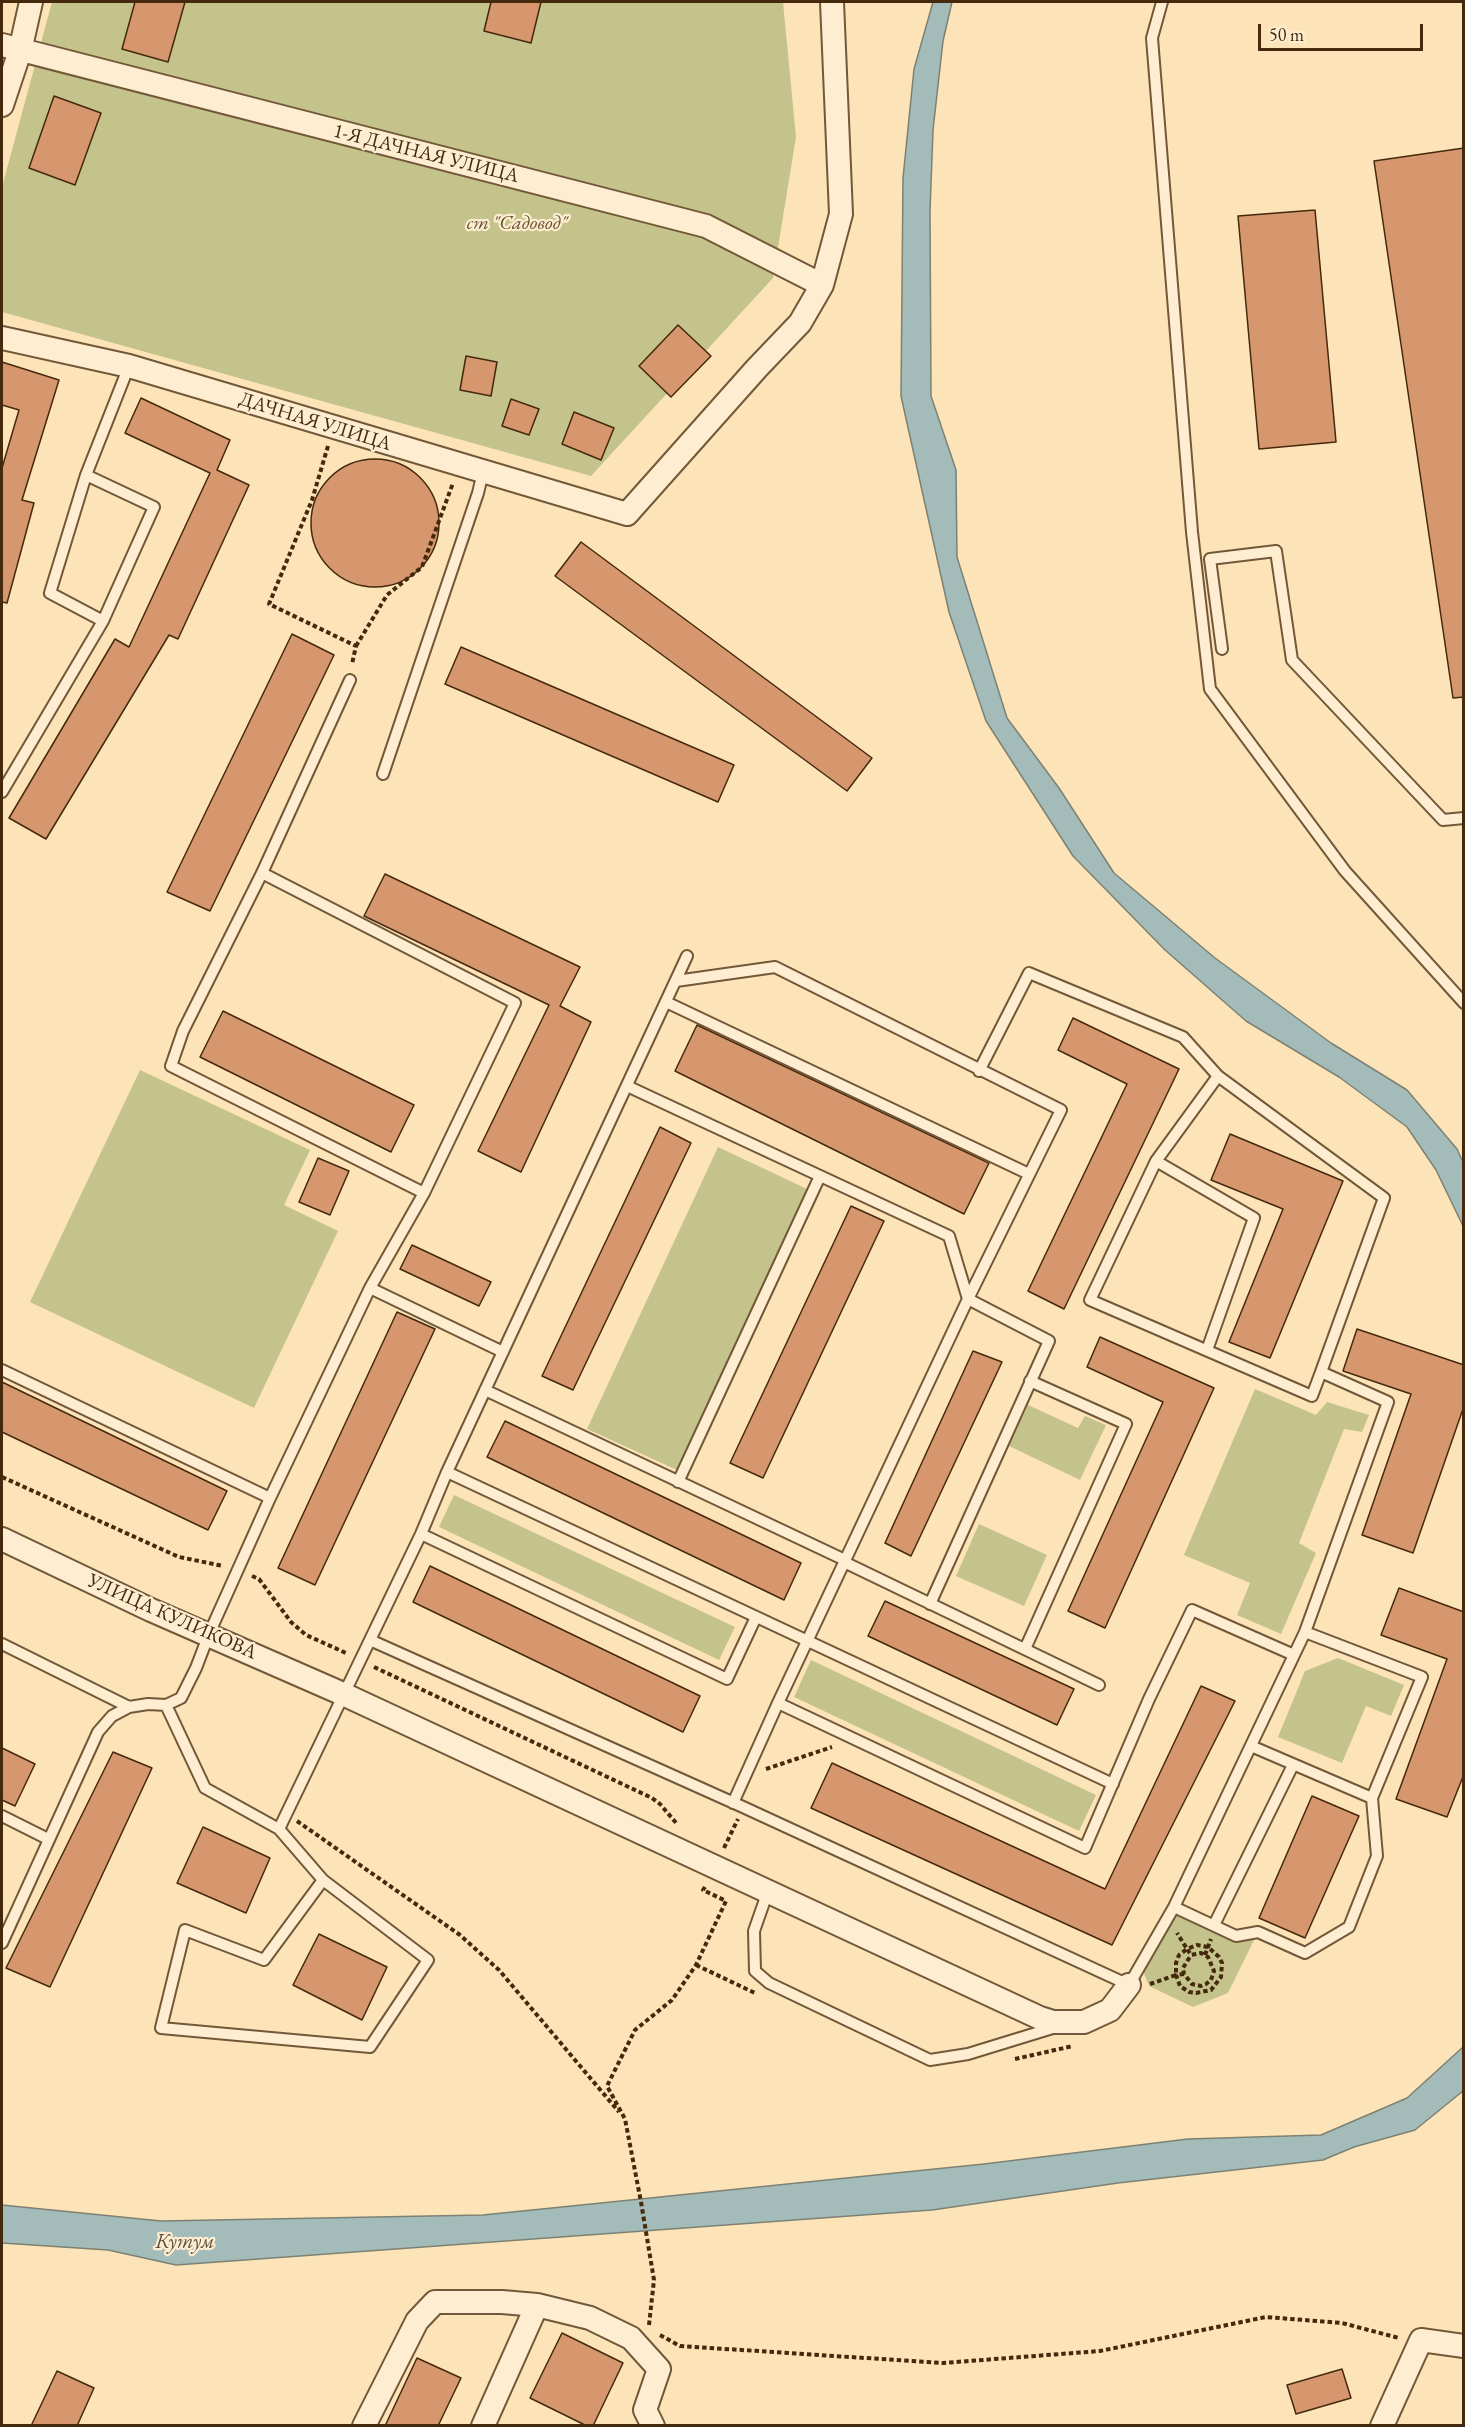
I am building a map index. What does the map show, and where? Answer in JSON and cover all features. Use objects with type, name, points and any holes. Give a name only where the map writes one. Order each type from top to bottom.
[{"type":"street","points":[[2,105],[11,48],[32,2]]},
{"type":"street","points":[[822,285],[841,213],[832,2]]},
{"type":"street","name":"1-Я ДАЧНАЯ УЛИЦА","points":[[11,48],[706,226],[822,285]]},
{"type":"street","name":"ДАЧНАЯ УЛИЦА","points":[[2,338],[129,366],[627,514],[800,323],[822,285]]},
{"type":"street","name":"УЛИЦА КУЛИКОВА","points":[[2,1539],[151,1611],[209,1634],[343,1694],[1040,2018],[1075,2032]]},
{"type":"street","points":[[1075,2032],[1084,2022],[1110,2010],[1137,1986]]},
{"type":"street","points":[[364,2426],[417,2321],[435,2302],[502,2302],[537,2305],[590,2318],[631,2338],[659,2369],[645,2410],[653,2426]]},
{"type":"street","points":[[483,2426],[537,2305]]},
{"type":"street","points":[[1382,2426],[1421,2340],[1464,2346]]},
{"type":"lane","points":[[1162,2],[1152,38],[1192,532],[1210,689],[1345,871],[1464,1003]]},
{"type":"lane","points":[[103,621],[50,593],[86,475],[129,366]]},
{"type":"lane","points":[[383,774],[475,504],[483,472]]},
{"type":"lane","points":[[2,792],[103,621],[154,507],[86,475]]},
{"type":"lane","points":[[1222,649],[1210,559],[1276,552],[1292,660],[1443,820],[1464,818]]},
{"type":"lane","points":[[350,680],[262,873],[183,1031],[171,1066],[424,1193]]},
{"type":"lane","points":[[2,1943],[98,1732],[112,1716],[129,1707],[148,1704],[166,1705],[181,1698],[270,1498],[370,1288],[424,1193],[515,1003],[262,873]]},
{"type":"lane","points":[[279,1829],[421,1534],[502,1352],[687,956]]},
{"type":"lane","points":[[675,981],[775,967],[1061,1110],[968,1299],[778,1703],[745,1776],[738,1805]]},
{"type":"lane","points":[[979,1071],[1029,973],[1183,1037],[1218,1076],[1384,1198],[1312,1396],[1090,1300],[1156,1161],[1218,1076]]},
{"type":"lane","points":[[666,1002],[1029,1174]]},
{"type":"lane","points":[[627,1086],[949,1236],[968,1299],[1048,1341],[930,1604]]},
{"type":"lane","points":[[1156,1161],[1254,1218],[1207,1350]]},
{"type":"lane","points":[[678,1482],[820,1176]]},
{"type":"lane","points":[[370,1288],[502,1352]]},
{"type":"lane","points":[[2,1370],[270,1498]]},
{"type":"lane","points":[[370,1641],[1137,1986],[1305,1632],[1388,1402],[1321,1372]]},
{"type":"lane","points":[[1025,1649],[1126,1424],[1030,1382]]},
{"type":"lane","points":[[485,1390],[1099,1685]]},
{"type":"lane","points":[[447,1472],[1113,1784]]},
{"type":"lane","points":[[421,1534],[727,1679],[756,1617]]},
{"type":"lane","points":[[778,1703],[1084,1848],[1149,1699],[1192,1610],[1294,1655]]},
{"type":"lane","points":[[1174,1907],[1236,1936],[1258,1932],[1305,1953],[1349,1927],[1377,1856],[1372,1798],[1422,1677],[1305,1632]]},
{"type":"lane","points":[[2,1644],[129,1707]]},
{"type":"lane","points":[[166,1705],[205,1788],[279,1829],[323,1880],[428,1960],[369,2047],[161,2028],[185,1930],[264,1960],[323,1880]]},
{"type":"lane","points":[[1251,1746],[1372,1798]]},
{"type":"lane","points":[[1214,1925],[1293,1765]]},
{"type":"lane","points":[[2,1816],[48,1839]]},
{"type":"lane","points":[[768,1891],[754,1931],[755,1971],[769,1983],[930,2060],[1075,2032]]},
{"type":"path","points":[[333,428],[312,501],[269,604],[356,646]]},
{"type":"path","points":[[350,680],[356,646],[387,595],[422,567],[460,464]]},
{"type":"path","points":[[745,1776],[855,1739]]},
{"type":"path","points":[[649,2329],[654,2280],[625,2119],[606,2086],[635,2030],[672,2000],[696,1965],[726,1901],[703,1890],[716,1866],[738,1805]]},
{"type":"path","points":[[286,1814],[460,1935],[499,1970],[625,2119]]},
{"type":"path","points":[[1174,1929],[1191,1955]]},
{"type":"path","points":[[1197,1945],[1208,1947],[1219,1957],[1222,1963],[1221,1977],[1211,1990],[1196,1994],[1180,1986],[1176,1975],[1176,1963],[1179,1955],[1187,1948],[1197,1945]]},
{"type":"path","points":[[1205,1955],[1208,1947]]},
{"type":"path","points":[[1201,1953],[1205,1955],[1214,1967],[1211,1980],[1206,1984],[1201,1986],[1192,1984],[1184,1974],[1184,1963],[1191,1955],[1201,1953]]},
{"type":"path","points":[[1214,1967],[1222,1963]]},
{"type":"path","points":[[696,1965],[759,1996]]},
{"type":"path","points":[[1137,1986],[1184,1974]]},
{"type":"path","points":[[1189,1992],[1192,1984]]},
{"type":"path","points":[[1206,1984],[1211,1990]]},
{"type":"path","points":[[1003,2061],[1073,2045],[1075,2032]]},
{"type":"path","points":[[659,2335],[680,2346],[943,2363],[1100,2351],[1266,2317],[1342,2323],[1390,2338],[1421,2340]]},
{"type":"green space","name":"ст \"Садовод\"","points":[[52,2],[783,2],[796,137],[773,278],[591,476],[2,312],[2,187]]},
{"type":"green space","points":[[140,1070],[310,1150],[284,1205],[338,1231],[254,1408],[30,1302]]},
{"type":"green space","points":[[718,1147],[807,1189],[677,1470],[587,1429]]},
{"type":"green space","points":[[1255,1389],[1316,1415],[1327,1402],[1369,1415],[1362,1432],[1344,1429],[1299,1543],[1316,1553],[1281,1634],[1237,1615],[1250,1583],[1184,1555]]},
{"type":"green space","points":[[1028,1405],[1078,1428],[1085,1416],[1106,1425],[1080,1480],[1009,1446]]},
{"type":"green space","points":[[454,1495],[735,1627],[719,1660],[439,1527]]},
{"type":"green space","points":[[979,1524],[1047,1555],[1024,1606],[956,1576]]},
{"type":"green space","points":[[1338,1658],[1404,1685],[1391,1716],[1366,1706],[1342,1763],[1278,1737],[1305,1671]]},
{"type":"green space","points":[[811,1660],[1096,1795],[1079,1831],[794,1697]]},
{"type":"green space","points":[[1174,1907],[1236,1936],[1258,1932],[1228,1993],[1193,2007],[1149,1986],[1141,1966]]},
{"type":"water","points":[[933,2],[952,2],[943,41],[933,130],[930,211],[931,396],[956,470],[957,557],[1007,718],[1059,788],[1114,873],[1215,958],[1331,1043],[1407,1090],[1457,1149],[1463,1162],[1463,1226],[1436,1170],[1407,1127],[1339,1077],[1246,1021],[1165,950],[1073,856],[986,721],[949,612],[901,396],[903,178],[914,69]]},
{"type":"water","name":"Кутум","points":[[1463,2047],[1463,2091],[1415,2130],[1354,2147],[1323,2160],[1118,2183],[932,2210],[176,2265],[108,2250],[2,2243],[2,2205],[161,2221],[483,2215],[984,2164],[1188,2139],[1321,2135],[1407,2098]]},
{"type":"building","points":[[135,2],[185,2],[168,62],[122,49]]},
{"type":"building","points":[[491,2],[541,2],[531,43],[484,31]]},
{"type":"building","points":[[54,96],[101,113],[75,185],[29,168]]},
{"type":"building","points":[[1464,148],[1464,697],[1453,698],[1374,161]]},
{"type":"building","points":[[1315,210],[1336,442],[1259,449],[1238,216]]},
{"type":"building","points":[[678,325],[711,356],[671,397],[639,366]]},
{"type":"building","points":[[466,356],[497,362],[491,396],[460,390]]},
{"type":"building","points":[[2,362],[59,380],[22,500],[34,503],[7,603],[2,602],[2,468],[19,410],[2,405]]},
{"type":"building","points":[[141,398],[230,440],[217,470],[249,485],[178,639],[169,635],[46,839],[9,818],[115,639],[129,647],[210,473],[125,433]]},
{"type":"building","points":[[511,399],[539,409],[529,435],[502,426]]},
{"type":"building","points":[[574,412],[614,428],[601,460],[562,444]]},
{"type":"building","points":[[375,459],[399,464],[420,478],[434,499],[439,523],[434,547],[420,568],[399,582],[375,587],[351,582],[330,568],[316,547],[311,523],[316,499],[330,478],[351,464]]},
{"type":"building","points":[[581,542],[872,758],[847,791],[555,576]]},
{"type":"building","points":[[292,634],[334,655],[210,911],[167,892]]},
{"type":"building","points":[[461,647],[734,765],[718,802],[445,684]]},
{"type":"building","points":[[385,874],[580,967],[560,1006],[591,1022],[521,1172],[478,1151],[549,1005],[364,916]]},
{"type":"building","points":[[223,1011],[414,1105],[391,1152],[200,1057]]},
{"type":"building","points":[[1073,1018],[1179,1069],[1064,1309],[1028,1291],[1127,1084],[1058,1050]]},
{"type":"building","points":[[697,1025],[989,1163],[964,1214],[675,1071]]},
{"type":"building","points":[[660,1127],[691,1143],[573,1390],[542,1376]]},
{"type":"building","points":[[1230,1134],[1343,1181],[1270,1358],[1229,1342],[1283,1209],[1211,1180]]},
{"type":"building","points":[[318,1158],[349,1171],[330,1215],[299,1202]]},
{"type":"building","points":[[851,1206],[884,1221],[763,1478],[730,1463]]},
{"type":"building","points":[[412,1245],[491,1282],[479,1306],[400,1269]]},
{"type":"building","points":[[397,1312],[435,1329],[315,1585],[278,1568]]},
{"type":"building","points":[[1357,1329],[1464,1365],[1464,1406],[1413,1553],[1362,1535],[1411,1394],[1343,1371]]},
{"type":"building","points":[[1100,1337],[1214,1388],[1105,1628],[1068,1611],[1163,1402],[1087,1367]]},
{"type":"building","points":[[973,1351],[1002,1362],[911,1556],[885,1543]]},
{"type":"building","points":[[2,1382],[227,1491],[208,1530],[2,1432]]},
{"type":"building","points":[[505,1421],[801,1563],[784,1600],[487,1457]]},
{"type":"building","points":[[430,1566],[700,1696],[683,1732],[413,1602]]},
{"type":"building","points":[[1399,1588],[1464,1612],[1464,1774],[1447,1817],[1396,1799],[1447,1659],[1381,1635]]},
{"type":"building","points":[[885,1601],[1074,1689],[1057,1725],[868,1636]]},
{"type":"building","points":[[1201,1686],[1235,1701],[1112,1945],[811,1808],[832,1763],[1105,1889]]},
{"type":"building","points":[[2,1748],[35,1764],[15,1806],[2,1800]]},
{"type":"building","points":[[113,1752],[152,1768],[50,1987],[6,1968]]},
{"type":"building","points":[[1312,1796],[1359,1816],[1305,1938],[1259,1918]]},
{"type":"building","points":[[203,1827],[270,1858],[246,1913],[177,1883]]},
{"type":"building","points":[[319,1934],[387,1967],[362,2020],[293,1985]]},
{"type":"building","points":[[562,2333],[623,2363],[593,2426],[587,2426],[530,2398]]},
{"type":"building","points":[[417,2358],[461,2378],[438,2426],[385,2426]]},
{"type":"building","points":[[1342,2369],[1351,2398],[1296,2414],[1287,2385]]},
{"type":"building","points":[[57,2371],[94,2388],[77,2426],[31,2426]]}]
